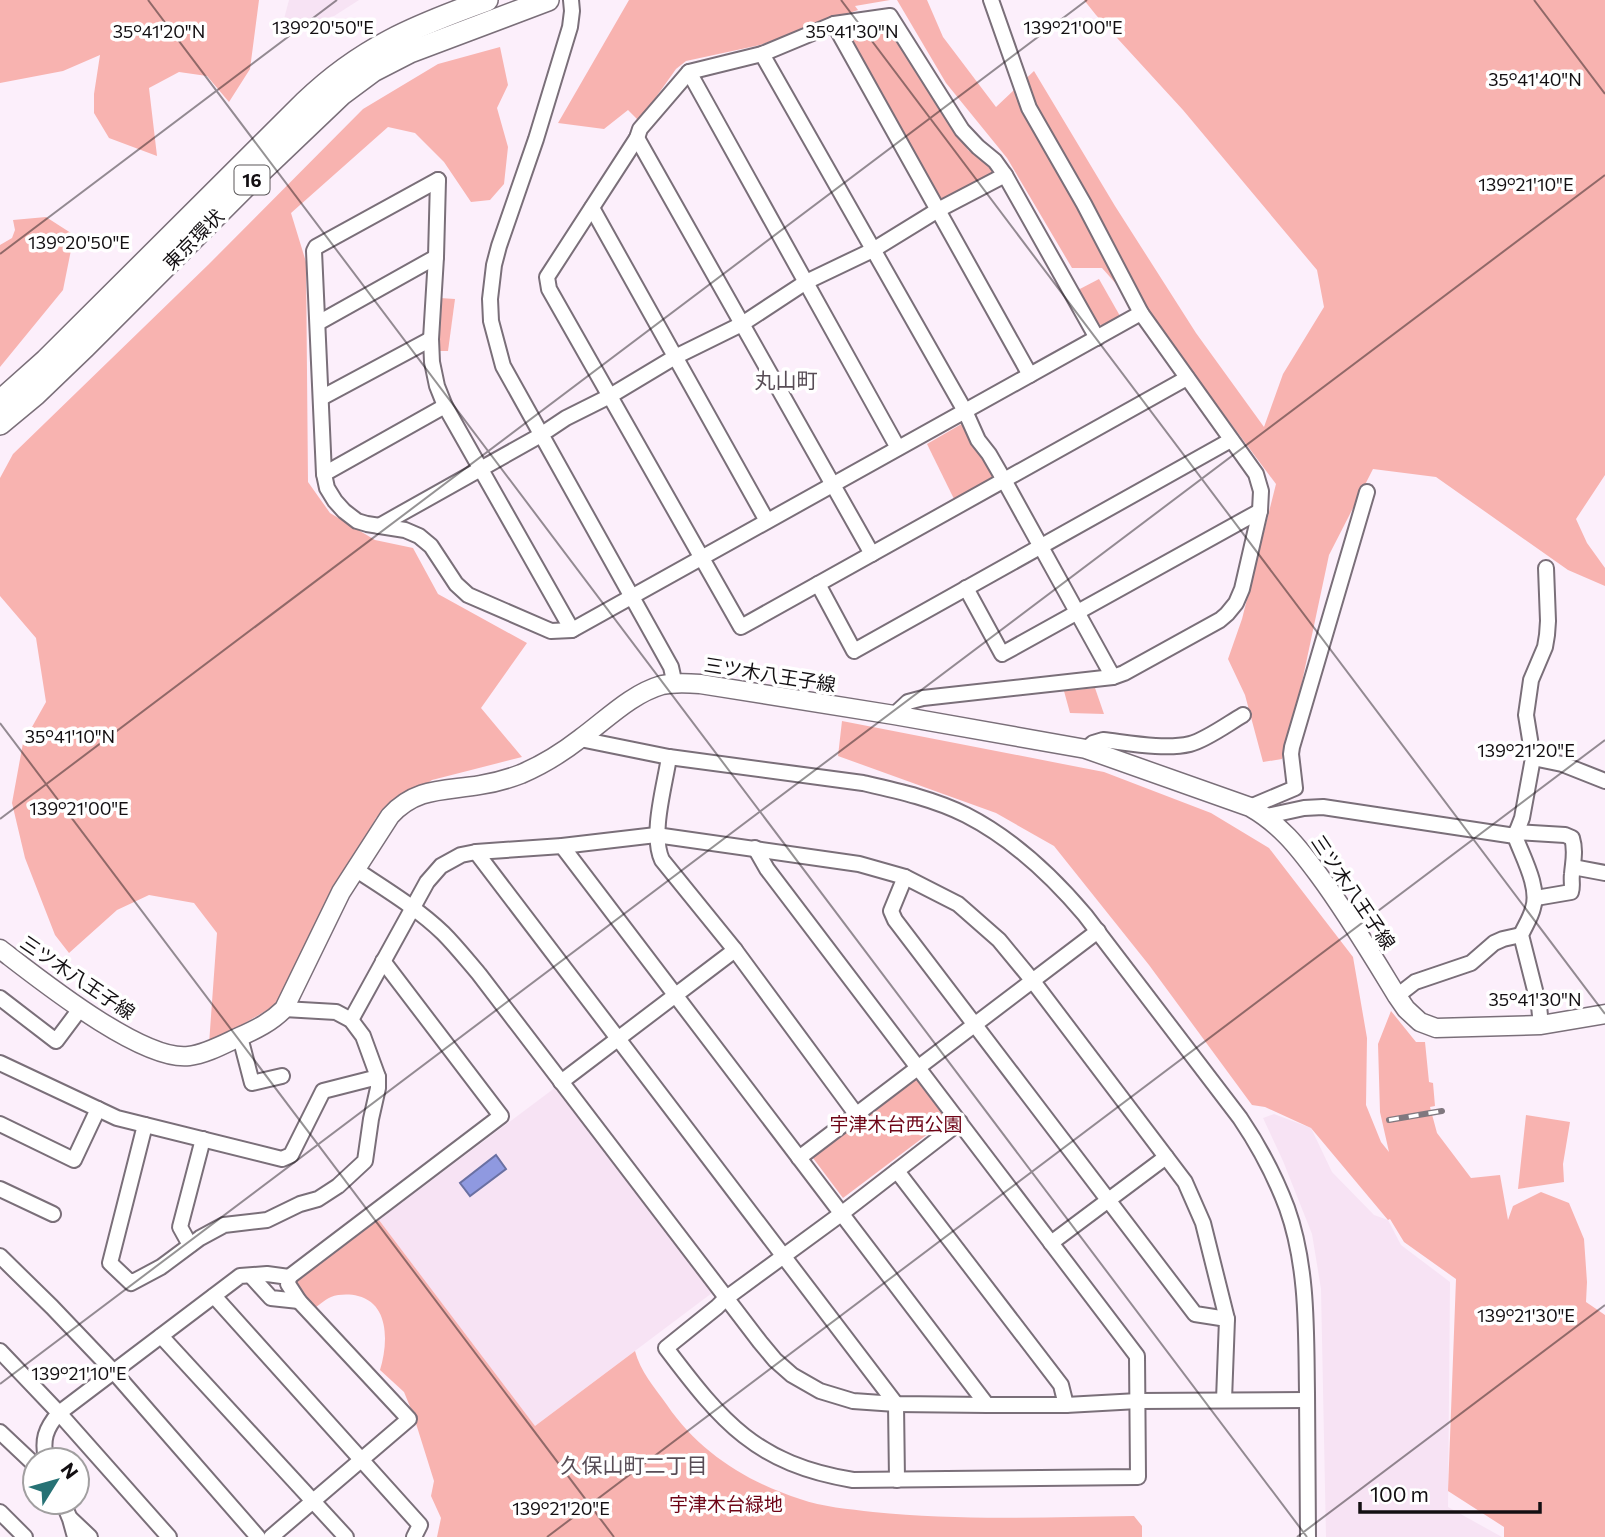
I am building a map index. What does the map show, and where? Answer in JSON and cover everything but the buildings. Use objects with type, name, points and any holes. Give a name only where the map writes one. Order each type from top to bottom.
[{"type":"highway","name":"東京環状","points":[[0,401],[46,360],[331,79],[362,56],[400,34],[487,0]]},
{"type":"highway","name":"東京環状","points":[[0,424],[76,356],[342,94],[373,71],[410,52],[548,0]]},
{"type":"main road","name":"三ツ木八王子線","points":[[0,949],[98,1021],[141,1043],[173,1055],[202,1053],[271,1022],[284,1009],[355,869],[390,816],[401,806],[412,798],[436,790],[479,786],[518,775],[545,762],[580,739],[643,692],[671,683],[700,684],[1086,749],[1250,807],[1267,816],[1294,843],[1334,895],[1406,1009],[1420,1022],[1436,1028],[1541,1025],[1605,1014]]},
{"type":"street","points":[[571,0],[570,27],[536,139],[499,246],[490,299],[491,321],[503,366],[544,433],[671,667],[671,683]]},
{"type":"street","points":[[894,715],[908,702],[923,698],[1113,677],[1213,624],[1232,609],[1240,597],[1260,511],[1261,491],[1256,474],[1141,313],[1090,215],[1029,108],[991,0]]},
{"type":"street","points":[[1097,338],[1005,175],[995,161],[962,130],[890,16],[834,24],[762,54],[689,72],[640,129],[637,138],[547,277],[549,289],[741,627],[1186,378]]},
{"type":"street","points":[[834,24],[1030,374]]},
{"type":"street","points":[[762,54],[1113,677]]},
{"type":"street","points":[[689,72],[898,448]]},
{"type":"street","points":[[637,138],[872,554]]},
{"type":"street","points":[[379,526],[675,357],[742,324],[806,282],[873,250],[938,210],[1005,175]]},
{"type":"street","points":[[572,631],[445,406],[437,386],[430,339],[438,180],[316,247],[313,260],[324,474],[327,488],[344,511],[357,521],[405,530],[419,536],[430,546],[456,584],[468,595],[551,631],[572,631],[1141,313]]},
{"type":"street","points":[[592,208],[767,521]]},
{"type":"street","points":[[318,323],[436,257]]},
{"type":"street","points":[[321,398],[430,339]]},
{"type":"street","points":[[324,474],[445,406]]},
{"type":"street","points":[[818,584],[854,651],[1231,440]]},
{"type":"street","points":[[1250,807],[1295,788],[1292,747],[1367,492]]},
{"type":"street","points":[[966,589],[1002,654],[1260,511]]},
{"type":"street","points":[[1541,1025],[1539,1006],[1521,934],[1536,898],[1516,834],[1524,810],[1533,758],[1526,715],[1531,680],[1545,647],[1547,635],[1546,568]]},
{"type":"street","points":[[1086,749],[1103,740],[1162,746],[1193,743],[1243,715]]},
{"type":"street","points":[[580,739],[669,757],[863,783],[939,804],[966,816],[1027,855],[1063,890],[1098,931],[1240,1118],[1260,1150],[1287,1208],[1304,1287],[1308,1537]]},
{"type":"street","points":[[669,757],[656,835],[662,860],[735,950],[856,1114]]},
{"type":"street","points":[[1533,758],[1562,764],[1605,781]]},
{"type":"street","points":[[1267,816],[1323,807],[1516,834],[1565,835],[1572,838],[1575,848],[1571,878],[1573,889],[1571,892],[1536,898]]},
{"type":"street","points":[[351,1020],[427,882],[441,866],[454,858],[476,852],[562,846],[656,835],[859,864],[905,877],[958,904],[999,940],[1185,1182],[1203,1223],[1227,1319],[1224,1401]]},
{"type":"street","points":[[562,846],[987,1405]]},
{"type":"street","points":[[755,848],[767,869],[960,1122],[1137,1356],[1138,1477],[853,1480],[809,1471],[749,1441],[731,1426],[701,1395],[666,1348],[718,1307],[725,1298],[841,1214],[960,1122]]},
{"type":"street","points":[[476,852],[896,1404],[897,1480]]},
{"type":"street","points":[[1573,867],[1605,873]]},
{"type":"street","points":[[355,869],[413,908],[442,932],[479,974],[775,1360],[792,1375],[820,1391],[853,1401],[896,1404],[1066,1405],[1138,1401],[1307,1400]]},
{"type":"street","points":[[905,877],[891,911],[895,919],[1195,1314],[1227,1319]]},
{"type":"street","points":[[799,1158],[1098,931]]},
{"type":"street","points":[[1397,996],[1415,982],[1471,963],[1494,943],[1521,934]]},
{"type":"street","points":[[561,1082],[735,950]]},
{"type":"street","points":[[271,1537],[409,1419],[299,1301],[288,1284],[289,1278],[501,1116],[383,961]]},
{"type":"street","points":[[0,998],[56,1041],[80,1009]]},
{"type":"street","points":[[145,1125],[110,1263],[131,1283],[162,1267],[200,1238],[224,1224],[267,1220],[318,1199],[338,1186],[365,1161],[378,1077],[363,1036],[351,1020],[336,1012],[284,1009]]},
{"type":"street","points":[[240,1037],[252,1083],[282,1076]]},
{"type":"street","points":[[0,1063],[117,1118],[282,1159],[291,1155],[323,1091],[378,1077]]},
{"type":"street","points":[[0,1124],[74,1160],[98,1109]]},
{"type":"street","points":[[191,1245],[180,1227],[203,1139]]},
{"type":"street","points":[[1051,1243],[1166,1157]]},
{"type":"street","points":[[897,1171],[1061,1385],[1066,1405]]},
{"type":"street","points":[[0,1189],[53,1214]]},
{"type":"street","points":[[0,1256],[114,1372],[258,1537]]},
{"type":"street","points":[[45,1446],[47,1430],[59,1413],[240,1276],[267,1274],[289,1278]]},
{"type":"street","points":[[251,1276],[271,1298],[299,1301]]},
{"type":"street","points":[[214,1296],[420,1525],[414,1537]]},
{"type":"street","points":[[161,1336],[346,1537]]},
{"type":"street","points":[[0,1351],[169,1537]]},
{"type":"street","points":[[0,1432],[21,1453]]},
{"type":"street","points":[[0,1512],[25,1537]]},
{"type":"street","points":[[70,1518],[75,1537]]},
{"type":"street","points":[[70,1518],[90,1537]]},
{"type":"shaded area","points":[[289,0],[359,0],[334,16],[311,22],[284,19]]},
{"type":"shaded area","points":[[556,1087],[712,1293],[535,1426],[379,1220]]},
{"type":"shaded area","points":[[1274,1114],[1311,1128],[1332,1172],[1374,1215],[1388,1220],[1401,1245],[1450,1282],[1448,1507],[1502,1537],[1326,1537],[1321,1289],[1312,1234],[1263,1118]]},
{"type":"green space","points":[[0,0],[259,0],[250,69],[229,102],[207,76],[179,72],[149,88],[157,156],[109,138],[94,113],[100,55],[63,71],[0,83]]},
{"type":"green space","points":[[629,0],[890,0],[855,6],[858,10],[760,45],[686,61],[676,69],[639,121],[628,110],[604,129],[558,123]]},
{"type":"green space","points":[[897,0],[927,0],[943,37],[996,107],[1034,71],[1115,206],[1196,333],[1264,427],[1283,374],[1324,307],[1317,270],[1183,110],[1084,0],[1605,0],[1605,475],[1576,519],[1587,543],[1605,568],[1605,586],[1568,570],[1436,477],[1373,469],[1329,555],[1299,696],[1282,759],[1263,762],[1245,695],[1228,659],[1242,619],[1276,484],[1181,357],[1102,268],[1072,268],[1007,158],[946,83]]},
{"type":"green space","points":[[877,22],[892,28],[968,150],[996,172],[940,201],[846,34],[848,25]]},
{"type":"green space","points":[[500,47],[508,85],[497,108],[508,147],[504,184],[490,200],[471,202],[444,162],[415,133],[388,127],[291,213],[306,262],[308,482],[330,513],[375,540],[413,548],[438,594],[527,643],[481,708],[522,757],[432,780],[376,818],[274,1006],[209,1044],[217,933],[194,903],[149,895],[117,910],[69,953],[55,935],[25,858],[12,803],[23,743],[46,702],[36,638],[0,596],[0,478],[13,454],[209,264],[363,109],[438,64]]},
{"type":"green space","points":[[46,217],[74,235],[63,290],[0,367],[0,245],[12,238],[15,230],[13,220]]},
{"type":"green space","points":[[1099,279],[1120,316],[1102,325],[1094,324],[1076,291]]},
{"type":"green space","points":[[440,298],[455,299],[448,351],[437,351]]},
{"type":"green space","points":[[965,422],[999,476],[955,501],[927,444]]},
{"type":"green space","points":[[1095,688],[1104,714],[1070,713],[1064,691]]},
{"type":"green space","points":[[842,721],[1104,772],[1211,813],[1269,848],[1353,957],[1367,1038],[1366,1105],[1381,1142],[1389,1152],[1380,1112],[1378,1044],[1391,1011],[1416,1042],[1425,1042],[1429,1082],[1433,1083],[1435,1106],[1430,1107],[1437,1133],[1471,1178],[1500,1175],[1508,1220],[1513,1206],[1541,1192],[1569,1203],[1584,1239],[1586,1302],[1605,1315],[1605,1537],[1504,1537],[1504,1527],[1448,1491],[1456,1279],[1404,1242],[1390,1219],[1388,1220],[1311,1128],[1265,1107],[1252,1105],[1149,965],[1054,846],[996,813],[838,756]]},
{"type":"green space","name":"宇津木台西公園","points":[[916,1072],[949,1118],[843,1198],[810,1154]]},
{"type":"green space","points":[[1526,1115],[1570,1122],[1563,1164],[1564,1182],[1518,1189]]},
{"type":"green space","name":"宇津木台緑地","points":[[379,1220],[535,1426],[635,1351],[648,1379],[694,1437],[709,1451],[743,1474],[780,1492],[826,1506],[906,1515],[1004,1518],[1134,1516],[1142,1526],[1142,1537],[437,1537],[441,1518],[431,1496],[434,1481],[413,1414],[404,1392],[380,1370],[385,1337],[381,1316],[376,1307],[358,1296],[341,1295],[323,1301],[312,1310],[294,1284],[295,1279]]},
{"type":"water","points":[[496,1155],[506,1169],[470,1196],[460,1183]]},
{"type":"railway","points":[[1389,1120],[1442,1111]]},
{"type":"district","name":"丸山町","points":[[786,379]]},
{"type":"district","name":"久保山町二丁目","points":[[634,1464]]}]
